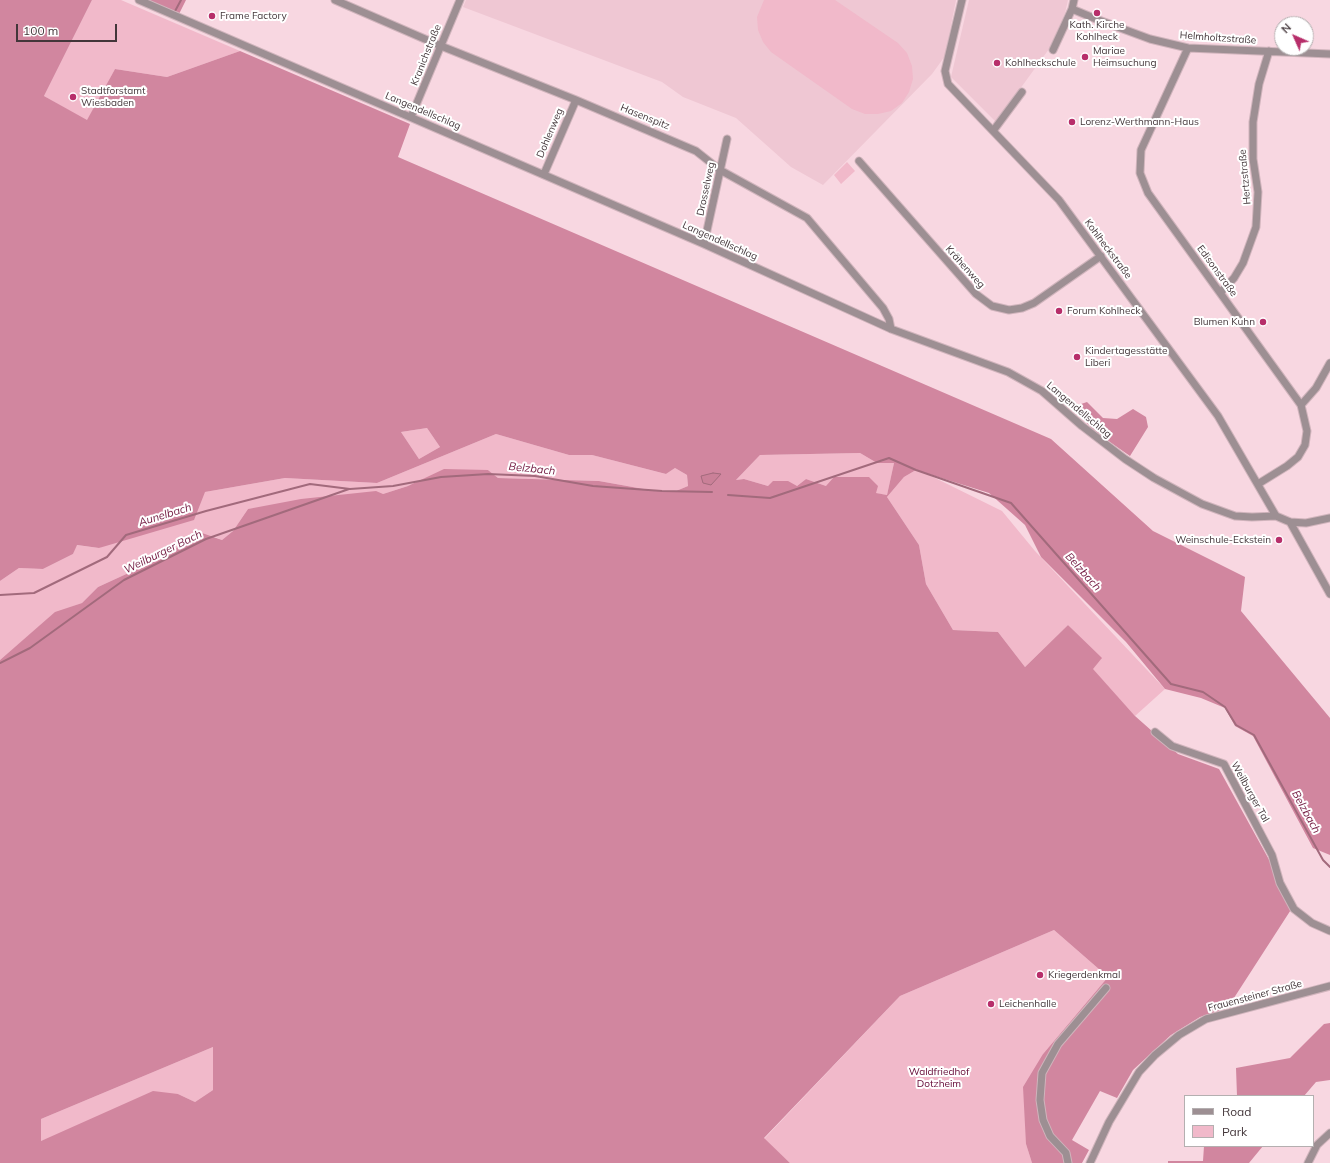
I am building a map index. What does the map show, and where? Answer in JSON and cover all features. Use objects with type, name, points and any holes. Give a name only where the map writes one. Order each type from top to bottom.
[{"type":"street","name":"Langendellschlag","points":[[139,0],[544,174],[892,329],[1008,372],[1024,380],[1060,405],[1082,426],[1125,459],[1154,478],[1202,504],[1236,516],[1252,518],[1276,516]]},
{"type":"street","name":"Hasenspitz","points":[[335,0],[441,46],[576,100],[685,145],[696,151],[720,170],[807,218],[883,308],[890,319],[892,329]]},
{"type":"street","name":"Kranichstraße","points":[[411,117],[460,0]]},
{"type":"street","name":"Kohlheckstraße","points":[[962,0],[945,71],[945,78],[948,84],[1059,200],[1218,416],[1276,516]]},
{"type":"street","points":[[1053,50],[1072,9],[1074,0]]},
{"type":"street","name":"Helmholtzstraße","points":[[1072,9],[1124,31],[1188,48],[1330,54]]},
{"type":"street","name":"Edisonstraße","points":[[1188,48],[1141,150],[1140,173],[1148,193],[1302,405],[1307,431],[1305,445],[1298,457],[1288,466],[1258,484]]},
{"type":"street","name":"Hertzstraße","points":[[1221,292],[1232,282],[1243,263],[1256,227],[1258,192],[1253,159],[1253,122],[1259,84],[1269,52]]},
{"type":"street","points":[[993,131],[1022,92]]},
{"type":"street","name":"Dohlenweg","points":[[544,174],[576,100]]},
{"type":"street","name":"Drosselweg","points":[[704,244],[727,138]]},
{"type":"street","name":"Krähenweg","points":[[860,161],[976,294],[992,306],[1009,310],[1022,308],[1034,303],[1101,256]]},
{"type":"street","points":[[1302,405],[1316,388],[1330,363]]},
{"type":"street","points":[[1276,516],[1290,522],[1306,523],[1330,518]]},
{"type":"street","points":[[1290,522],[1330,594]]},
{"type":"street","name":"Weilburger Tal","points":[[1155,732],[1172,746],[1224,764],[1272,855],[1280,883],[1294,909],[1312,923],[1330,931]]},
{"type":"street","name":"Frauensteiner Straße","points":[[1090,1163],[1109,1122],[1139,1072],[1155,1055],[1179,1035],[1206,1019],[1330,986]]},
{"type":"street","points":[[1068,1163],[1066,1153],[1050,1136],[1045,1125],[1040,1100],[1042,1073],[1058,1044],[1106,988]]},
{"type":"street","points":[[1308,1163],[1317,1145],[1330,1133]]},
{"type":"shaded area","points":[[0,0],[92,0],[44,96],[87,120],[115,69],[167,77],[240,51],[410,124],[398,157],[1051,439],[1153,531],[1245,577],[1241,611],[1330,718],[1330,855],[1313,848],[1253,736],[1235,726],[1225,708],[1201,698],[1165,689],[1126,642],[1041,557],[1025,525],[989,493],[916,470],[904,477],[887,497],[919,545],[926,584],[953,630],[998,632],[1025,667],[1068,625],[1102,658],[1093,669],[1135,716],[1178,754],[1219,769],[1294,905],[1232,1001],[1232,1007],[1200,1017],[1171,1035],[1133,1070],[1117,1098],[1100,1091],[1072,1140],[1089,1150],[1082,1163],[1032,1163],[1026,1144],[1023,1087],[1043,1054],[1108,977],[1054,930],[900,996],[764,1138],[790,1163],[0,1163],[0,660],[55,612],[82,603],[98,587],[172,553],[185,539],[202,533],[222,540],[233,531],[248,509],[301,499],[376,491],[383,494],[408,486],[444,469],[488,470],[498,478],[599,481],[655,491],[676,491],[688,486],[687,475],[675,468],[666,474],[592,455],[569,455],[496,434],[377,483],[285,478],[205,492],[194,520],[99,548],[77,545],[73,554],[43,569],[19,568],[0,581]],"holes":[[[427,428],[440,447],[419,459],[401,432]],[[860,453],[877,463],[894,463],[887,495],[876,493],[878,486],[869,477],[834,477],[826,486],[806,479],[797,486],[788,481],[773,481],[768,486],[744,479],[736,480],[760,455]],[[213,1047],[213,1090],[195,1102],[178,1094],[153,1091],[41,1141],[41,1119]]]},
{"type":"shaded area","points":[[146,0],[186,0],[179,14]]},
{"type":"shaded area","points":[[466,0],[956,0],[945,56],[932,74],[823,185],[791,167],[736,118],[683,97],[662,82],[463,7]]},
{"type":"shaded area","name":"Kohlheckschule","points":[[969,0],[1068,0],[1065,13],[1049,49],[996,122],[951,77]]},
{"type":"shaded area","points":[[1087,402],[1103,418],[1117,419],[1133,409],[1146,417],[1148,427],[1130,456],[1097,433],[1074,411],[1078,405]]},
{"type":"shaded area","points":[[713,473],[721,474],[711,485],[703,483],[701,476]]},
{"type":"shaded area","points":[[1330,1023],[1330,1080],[1316,1082],[1305,1095],[1237,1095],[1236,1068],[1290,1058],[1324,1024]]},
{"type":"shaded area","points":[[1204,1147],[1262,1147],[1249,1163],[1168,1163],[1168,1161],[1203,1161]]},
{"type":"green space","points":[[92,0],[121,0],[240,51],[167,77],[115,69],[87,121],[44,96]]},
{"type":"green space","points":[[764,0],[835,0],[898,43],[907,53],[912,66],[913,79],[909,92],[902,103],[891,111],[878,114],[865,114],[852,109],[771,52],[763,42],[758,30],[757,17]]},
{"type":"green space","points":[[847,162],[855,171],[841,184],[834,175]]},
{"type":"green space","points":[[427,428],[440,447],[419,459],[401,432]]},
{"type":"green space","points":[[496,434],[569,455],[592,455],[666,474],[675,468],[687,475],[688,486],[676,491],[655,491],[599,481],[498,478],[488,470],[408,486],[383,494],[248,509],[233,531],[222,540],[213,536],[185,539],[172,553],[98,587],[82,603],[55,613],[0,660],[0,581],[19,568],[43,569],[73,554],[76,545],[99,548],[205,492],[285,478],[377,483]]},
{"type":"green space","points":[[860,453],[877,463],[894,463],[887,495],[826,486],[806,479],[797,486],[768,486],[744,479],[736,480],[760,455]]},
{"type":"green space","points":[[916,470],[1002,511],[1035,551],[1165,689],[1135,716],[1092,669],[1101,659],[1068,625],[1025,667],[998,632],[953,630],[926,584],[919,545],[887,497],[904,477]]},
{"type":"green space","name":"Waldfriedhof Dotzheim","points":[[1054,930],[1108,977],[1043,1054],[1026,1144],[1032,1163],[790,1163],[764,1139],[900,996]]},
{"type":"green space","points":[[213,1047],[213,1090],[195,1102],[178,1094],[41,1141],[41,1119]]},
{"type":"waterway","points":[[174,13],[181,0]]},
{"type":"waterway","name":"Belzbach","points":[[728,495],[770,498],[889,458],[916,470],[1011,503],[1171,684],[1203,692],[1225,707],[1236,725],[1254,735],[1323,860],[1330,867]]},
{"type":"waterway","name":"Weilburger Bach","points":[[0,595],[34,593],[107,557],[126,535],[206,511],[310,484],[350,489],[393,486],[441,477],[488,474],[535,476],[593,486],[662,491],[712,492]]},
{"type":"waterway","name":"Weilburger Bach","points":[[0,663],[30,648],[124,580],[206,539],[349,489]]},
{"type":"place","name":"Kath. Kirche Kohlheck","points":[[1097,13]]},
{"type":"place","name":"Frame Factory","points":[[212,16]]},
{"type":"place","name":"Mariae Heimsuchung","points":[[1085,57]]},
{"type":"place","name":"Kohlheckschule","points":[[997,63]]},
{"type":"place","name":"Stadtforstamt Wiesbaden","points":[[73,97]]},
{"type":"place","name":"Lorenz-Werthmann-Haus","points":[[1072,122]]},
{"type":"place","name":"Forum Kohlheck","points":[[1059,311]]},
{"type":"place","name":"Blumen Kuhn","points":[[1263,322]]},
{"type":"place","name":"Kindertagesstätte Liberi","points":[[1077,357]]},
{"type":"place","name":"Weinschule-Eckstein","points":[[1279,540]]},
{"type":"place","name":"Kriegerdenkmal","points":[[1040,975]]},
{"type":"place","name":"Leichenhalle","points":[[991,1004]]},
{"type":"water label","name":"Aunelbach","points":[[165,515]]}]
